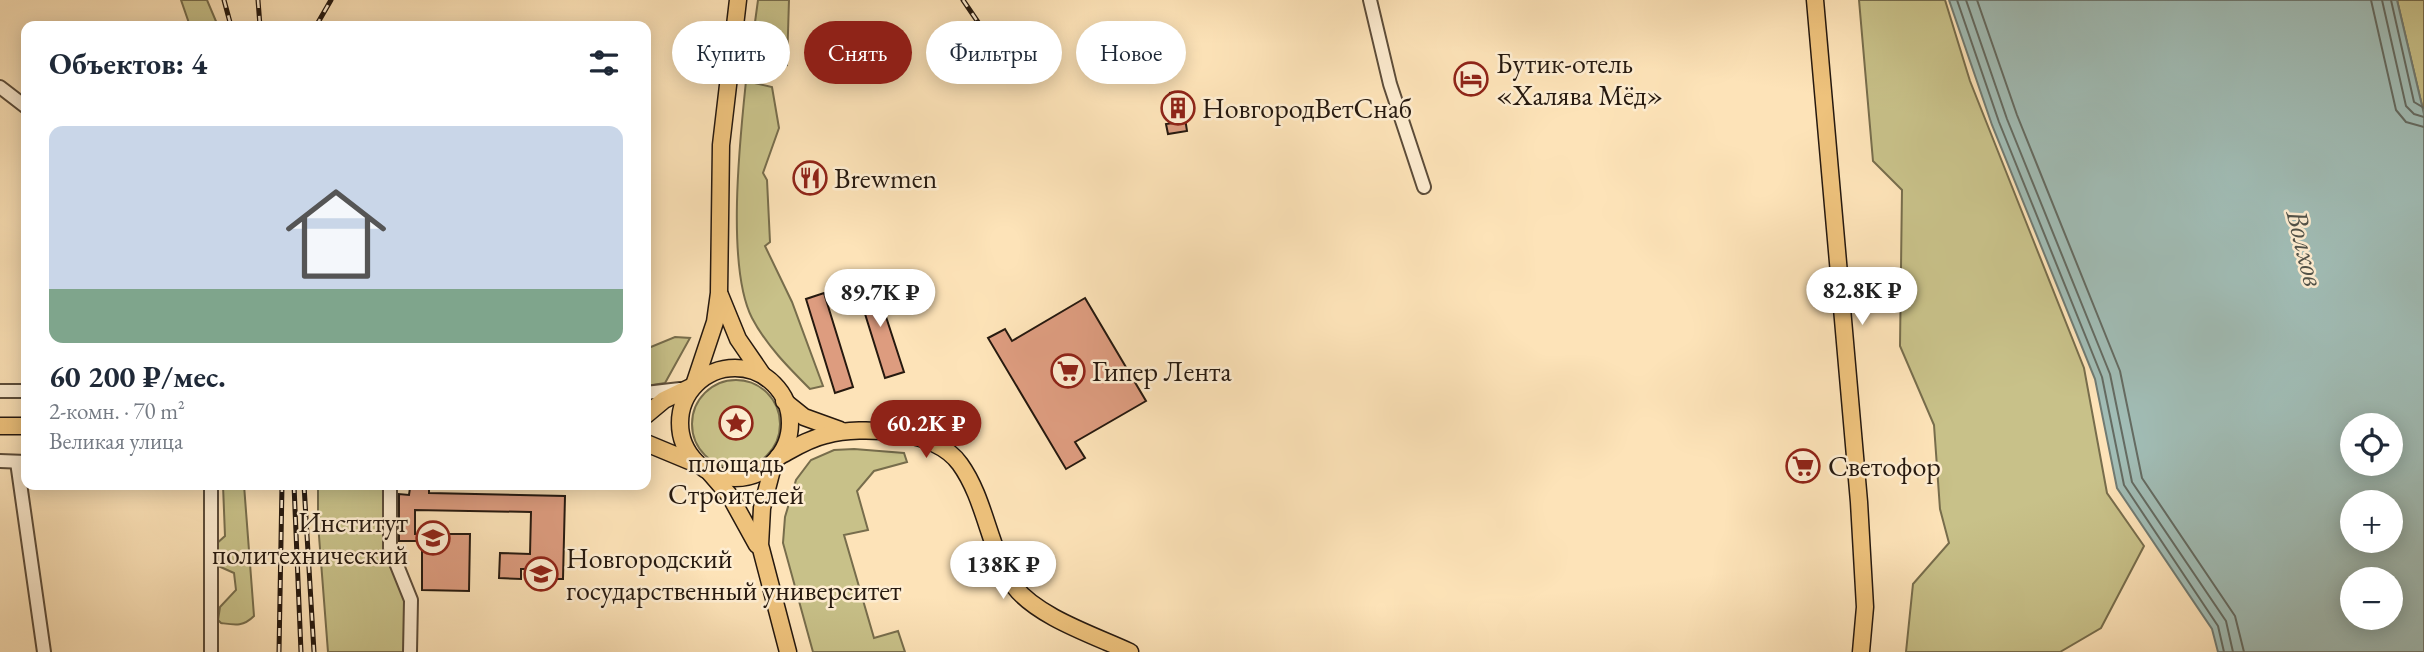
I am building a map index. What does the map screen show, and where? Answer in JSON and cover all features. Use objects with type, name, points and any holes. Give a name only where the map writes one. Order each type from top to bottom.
[{"type":"main road","points":[[738,0],[720,155],[719,293],[715,322],[683,406],[681,426],[686,445],[741,514],[762,556],[788,652]]},
{"type":"main road","points":[[1815,0],[1859,502],[1865,607],[1861,652]]},
{"type":"main road","points":[[719,293],[738,340],[784,401],[816,422],[844,431],[912,436],[949,452],[963,469],[1007,574],[1022,595],[1069,624],[1130,652]]},
{"type":"main road","points":[[651,412],[690,386],[728,368],[749,370],[765,379]]},
{"type":"main road","points":[[762,556],[761,515],[776,459],[789,435],[788,413],[784,401]]},
{"type":"main road","points":[[0,426],[21,426]]},
{"type":"main road","points":[[651,446],[725,477],[746,477],[806,442],[844,431]]},
{"type":"street","points":[[1370,0],[1390,84],[1424,187]]},
{"type":"street","points":[[0,87],[21,103]]},
{"type":"street","points":[[651,392],[690,386]]},
{"type":"street","points":[[0,391],[21,391]]},
{"type":"street","points":[[0,461],[21,462]]},
{"type":"street","points":[[24,490],[44,652]]},
{"type":"street","points":[[211,490],[211,652]]},
{"type":"street","points":[[390,490],[390,548],[411,600],[410,652]]},
{"type":"shaded area","points":[[181,0],[207,0],[216,21],[188,21]]},
{"type":"shaded area","points":[[758,0],[789,0],[788,21],[755,21]]},
{"type":"shaded area","points":[[1859,0],[1945,0],[1970,81],[2084,368],[2107,493],[2144,546],[2101,628],[2060,652],[1906,652],[1913,584],[1949,543],[1940,509],[1934,425],[1900,346],[1902,190],[1873,161]]},
{"type":"shaded area","points":[[2397,0],[2424,0],[2424,114]]},
{"type":"shaded area","points":[[746,84],[772,87],[779,128],[763,173],[767,180],[770,242],[765,246],[792,302],[823,386],[810,389],[786,364],[764,338],[752,318],[744,296],[737,236]]},
{"type":"shaded area","points":[[675,337],[690,338],[665,383],[651,385],[651,347]]},
{"type":"shaded area","points":[[727,380],[745,380],[761,387],[773,399],[780,415],[780,433],[773,449],[761,461],[745,468],[727,468],[711,461],[699,449],[692,433],[692,415],[699,399],[711,387]]},
{"type":"shaded area","points":[[834,450],[904,453],[907,462],[874,471],[857,491],[868,530],[844,535],[874,638],[898,631],[905,652],[813,652],[783,543],[785,517],[796,480],[811,460]]},
{"type":"shaded area","points":[[223,490],[244,490],[254,616],[239,624],[221,623],[218,620],[220,607],[236,590],[234,573],[216,565],[215,545],[225,536]]},
{"type":"shaded area","points":[[318,490],[384,490],[383,552],[407,600],[406,652],[328,652]]},
{"type":"water","name":"Волхов","points":[[1949,0],[2397,0],[2424,114],[2424,652],[2218,652],[2212,629],[2117,488],[2095,379],[1992,125]]},
{"type":"building","name":"НовгородВетСнаб","points":[[1181,92],[1187,131],[1168,134],[1166,124],[1174,123],[1170,93]]},
{"type":"building","points":[[874,280],[904,372],[885,378],[856,285]]},
{"type":"building","points":[[824,293],[853,387],[835,393],[806,299]]},
{"type":"building","name":"Гипер Лента","points":[[1085,298],[1146,401],[1075,442],[1085,458],[1066,469],[988,338],[1005,329],[1012,341]]},
{"type":"building","name":"Институт политехнический","points":[[410,490],[429,490],[429,493],[565,496],[563,579],[544,579],[545,569],[521,569],[521,579],[499,578],[500,553],[530,554],[531,512],[415,510],[415,534],[470,534],[469,591],[422,590],[422,541],[399,541],[399,494],[409,495]]},
{"type":"railway","points":[[224,0],[230,21]]},
{"type":"railway","points":[[258,0],[260,21]]},
{"type":"railway","points":[[319,21],[331,0]]},
{"type":"railway","points":[[963,0],[977,21]]},
{"type":"railway","points":[[279,652],[282,490]]},
{"type":"railway","points":[[294,490],[301,652]]},
{"type":"railway","points":[[304,490],[314,652]]},
{"type":"place","name":"Бутик-отель «Халява Мёд»","points":[[1471,79]]},
{"type":"place","name":"НовгородВетСнаб","points":[[1178,108]]},
{"type":"place","name":"Brewmen","points":[[810,178]]},
{"type":"place","name":"Гипер Лента","points":[[1068,371]]},
{"type":"place","name":"площадь Строителей","points":[[736,423]]},
{"type":"place","name":"Светофор","points":[[1803,466]]},
{"type":"place","name":"Институт политехнический","points":[[433,538]]},
{"type":"place","name":"Новгородский государственный университет","points":[[541,574]]}]
